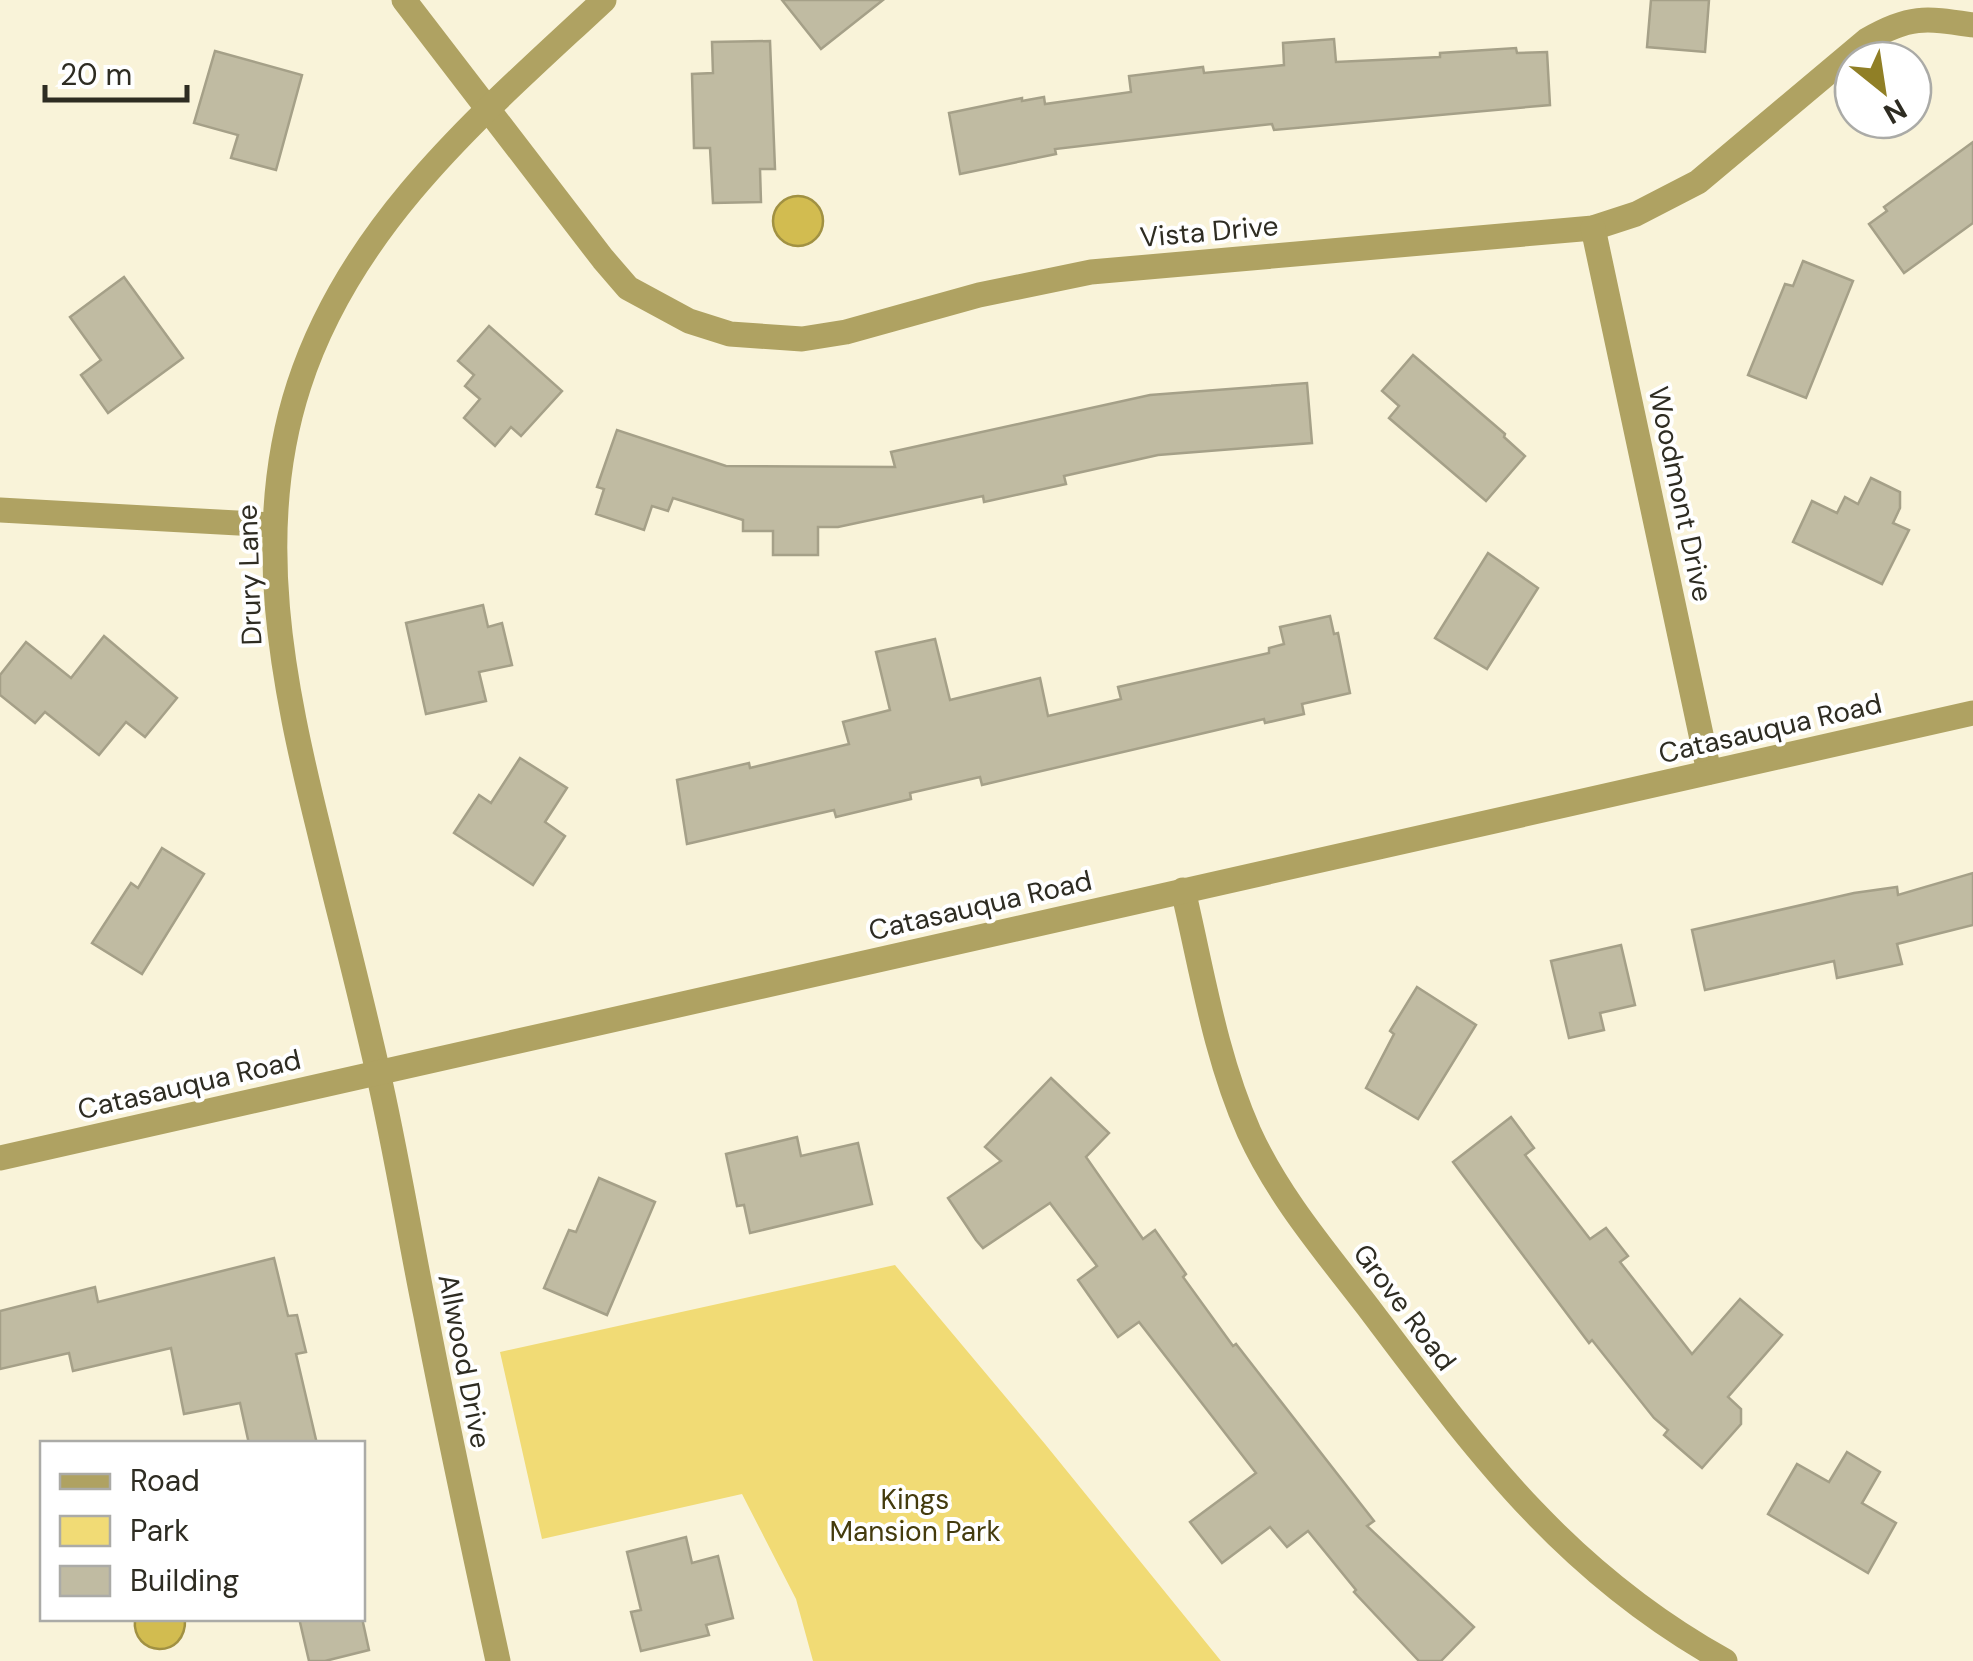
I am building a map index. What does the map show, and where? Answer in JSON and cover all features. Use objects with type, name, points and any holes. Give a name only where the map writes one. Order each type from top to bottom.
[{"type":"street","name":"Vista Drive","points":[[404,0],[628,288],[689,321],[730,334],[764,339],[802,339],[846,332],[979,295],[1091,272],[1593,228],[1636,214],[1698,182],[1867,40],[1915,9],[1973,25]]},
{"type":"street","name":"Drury Lane","points":[[378,1071],[308,787],[280,652],[273,525],[283,446],[299,384],[324,324],[392,213],[433,162],[604,0]]},
{"type":"street","name":"Woodmont Drive","points":[[1593,228],[1709,772]]},
{"type":"street","points":[[0,510],[273,525]]},
{"type":"street","name":"Catasauqua Road","points":[[0,1158],[1973,713]]},
{"type":"street","name":"Grove Road","points":[[1184,890],[1223,1058],[1249,1132],[1287,1200],[1478,1452],[1527,1508],[1579,1559],[1636,1605],[1725,1661]]},
{"type":"street","name":"Allwood Drive","points":[[378,1071],[455,1467],[498,1661]]},
{"type":"green space","name":"Kings Mansion Park","points":[[895,1265],[1221,1661],[813,1661],[796,1599],[742,1494],[542,1539],[500,1352]]},
{"type":"shaded area","points":[[798,196],[816,203],[823,221],[816,239],[798,246],[780,239],[773,221],[780,203]]},
{"type":"shaded area","points":[[135,1621],[185,1621],[177,1642],[169,1647],[150,1647],[136,1632]]},
{"type":"building","points":[[782,0],[883,0],[821,49]]},
{"type":"building","points":[[1651,0],[1709,0],[1705,52],[1647,47]]},
{"type":"building","points":[[1334,39],[1336,62],[1440,57],[1440,53],[1516,48],[1517,53],[1547,52],[1550,105],[1274,130],[1272,124],[1226,129],[1055,149],[1056,154],[960,174],[949,113],[1022,98],[1044,97],[1045,104],[1131,92],[1129,76],[1203,67],[1204,73],[1284,65],[1283,43]]},
{"type":"building","points":[[770,41],[775,169],[760,169],[761,202],[713,203],[710,148],[694,148],[692,74],[713,73],[712,42]]},
{"type":"building","points":[[215,51],[302,75],[276,170],[231,158],[238,135],[194,123]]},
{"type":"building","points":[[1973,142],[1973,223],[1904,273],[1869,224],[1887,211],[1884,207]]},
{"type":"building","points":[[1803,261],[1853,281],[1806,398],[1748,375],[1785,284],[1793,286]]},
{"type":"building","points":[[124,277],[183,358],[108,413],[81,375],[101,360],[70,317]]},
{"type":"building","points":[[489,326],[562,391],[521,436],[511,427],[495,446],[464,418],[480,399],[465,386],[474,375],[458,361]]},
{"type":"building","points":[[1413,355],[1525,456],[1486,501],[1389,418],[1399,406],[1382,391]]},
{"type":"building","points":[[1307,383],[1312,443],[1158,455],[1064,476],[1066,484],[984,502],[983,496],[838,527],[818,527],[818,555],[773,555],[773,531],[743,531],[743,520],[673,498],[668,511],[652,506],[644,530],[596,514],[604,489],[597,487],[617,430],[726,466],[895,467],[891,452],[1150,395]]},
{"type":"building","points":[[1871,478],[1900,492],[1900,508],[1893,523],[1909,530],[1882,584],[1793,542],[1812,501],[1837,513],[1845,497],[1858,504]]},
{"type":"building","points":[[1488,553],[1538,588],[1487,669],[1435,638]]},
{"type":"building","points":[[483,605],[488,627],[502,623],[512,665],[479,672],[486,701],[426,714],[406,623]]},
{"type":"building","points":[[1330,616],[1334,634],[1338,633],[1350,693],[1302,704],[1304,714],[1265,723],[1264,719],[982,785],[980,777],[910,793],[911,799],[836,817],[834,810],[687,844],[677,780],[749,763],[750,768],[849,744],[843,722],[890,710],[876,652],[935,639],[950,700],[1040,678],[1048,716],[1121,699],[1118,687],[1269,653],[1269,648],[1284,644],[1280,627]]},
{"type":"building","points":[[104,636],[177,698],[145,737],[126,722],[99,755],[45,712],[35,723],[0,695],[0,675],[26,642],[71,678]]},
{"type":"building","points":[[520,758],[567,788],[545,822],[565,836],[533,885],[454,833],[479,795],[491,803]]},
{"type":"building","points":[[162,848],[204,874],[142,974],[92,943],[131,883],[138,888]]},
{"type":"building","points":[[1973,873],[1973,925],[1897,944],[1902,964],[1837,978],[1834,961],[1705,990],[1692,930],[1854,893],[1897,887],[1898,895]]},
{"type":"building","points":[[1621,945],[1635,1005],[1600,1013],[1604,1030],[1569,1038],[1551,961]]},
{"type":"building","points":[[1417,987],[1476,1025],[1418,1119],[1366,1088],[1394,1034],[1390,1031]]},
{"type":"building","points":[[1051,1078],[1109,1133],[1086,1157],[1143,1239],[1155,1230],[1233,1346],[1236,1344],[1374,1521],[1367,1526],[1474,1627],[1441,1661],[1419,1661],[1354,1592],[1308,1531],[1287,1547],[1270,1527],[1222,1563],[1190,1522],[1256,1473],[1139,1322],[1118,1337],[1078,1280],[1097,1266],[1050,1203],[983,1248],[976,1240],[948,1198],[1001,1161],[985,1147]]},
{"type":"building","points":[[1511,1117],[1534,1148],[1525,1155],[1590,1239],[1606,1228],[1628,1256],[1620,1262],[1692,1354],[1740,1299],[1782,1335],[1728,1397],[1741,1409],[1741,1424],[1702,1468],[1664,1435],[1668,1430],[1592,1340],[1589,1343],[1453,1162]]},
{"type":"building","points":[[797,1137],[801,1156],[858,1143],[872,1204],[750,1233],[744,1205],[737,1206],[726,1154]]},
{"type":"building","points":[[599,1178],[655,1202],[607,1315],[544,1288],[569,1230],[576,1232]]},
{"type":"building","points":[[274,1258],[288,1316],[297,1315],[306,1352],[296,1354],[316,1441],[248,1441],[240,1403],[184,1414],[171,1348],[73,1371],[69,1353],[0,1369],[0,1311],[95,1287],[98,1302]]},
{"type":"building","points":[[1847,1452],[1880,1472],[1862,1503],[1896,1523],[1868,1573],[1768,1514],[1797,1464],[1829,1482]]},
{"type":"building","points":[[686,1537],[692,1563],[718,1556],[733,1618],[706,1625],[709,1635],[641,1651],[631,1612],[641,1610],[627,1552]]},
{"type":"building","points":[[300,1621],[363,1621],[369,1650],[309,1661]]}]
